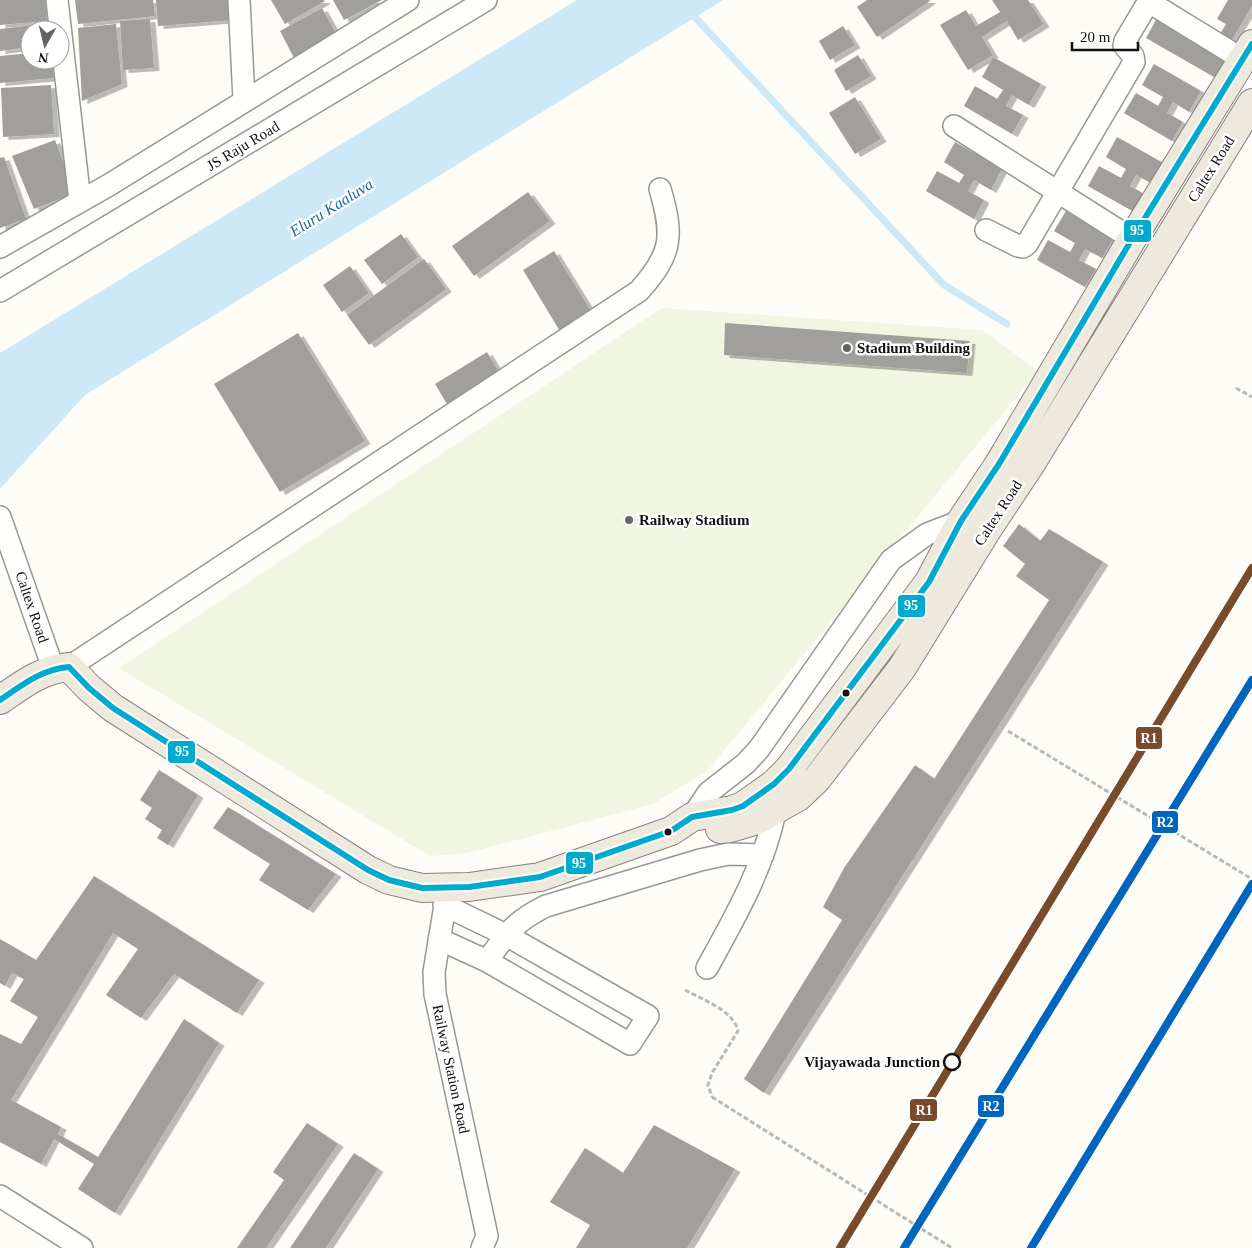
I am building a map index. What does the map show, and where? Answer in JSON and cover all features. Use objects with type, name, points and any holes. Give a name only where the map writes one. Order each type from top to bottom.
[{"type":"main road","name":"Caltex Road","points":[[61,667],[113,708],[368,870],[409,886],[446,897],[469,888],[540,877],[682,824],[743,806],[768,788],[789,769],[929,582],[961,521],[999,464],[1132,238],[1247,52]]},
{"type":"main road","name":"Caltex Road","points":[[682,824],[730,828],[775,812],[798,797],[817,779],[902,668],[986,530],[1032,462],[1252,103]]},
{"type":"main road","points":[[0,700],[61,667]]},
{"type":"street","points":[[57,0],[80,201]]},
{"type":"street","points":[[239,0],[244,100]]},
{"type":"street","points":[[0,247],[80,201],[408,0]]},
{"type":"street","name":"JS Raju Road","points":[[0,291],[486,0]]},
{"type":"street","points":[[986,230],[1023,247],[1027,244],[1059,193],[1134,62],[1133,56],[1124,45],[1146,6],[1154,5],[1247,52]]},
{"type":"street","points":[[954,126],[1132,238]]},
{"type":"street","points":[[61,667],[640,291],[664,258],[668,231],[660,189]]},
{"type":"street","name":"Caltex Road","points":[[1,521],[61,667]]},
{"type":"street","points":[[682,824],[708,794],[745,764],[759,749],[891,560],[927,534],[961,521]]},
{"type":"street","points":[[707,968],[744,902],[763,855],[775,812]]},
{"type":"street","points":[[487,961],[506,935],[524,916],[546,906],[700,860],[728,854],[763,855]]},
{"type":"street","points":[[439,939],[487,961],[630,1044],[648,1016],[506,935],[446,897]]},
{"type":"street","name":"Railway Station Road","points":[[446,897],[434,972],[435,994],[486,1236],[482,1248]]},
{"type":"street","points":[[0,1196],[82,1248]]},
{"type":"path","points":[[1236,388],[1252,397]]},
{"type":"path","points":[[1008,731],[1252,879]]},
{"type":"path","points":[[685,990],[729,1015],[736,1023],[738,1032],[712,1073],[708,1084],[712,1097],[952,1248]]},
{"type":"green space","name":"Railway Stadium","points":[[662,308],[982,330],[1038,371],[708,770],[653,804],[467,853],[430,856],[119,668]]},
{"type":"water","name":"Eluru Kaaluva","points":[[577,0],[723,0],[85,395],[0,489],[0,353]]},
{"type":"building","points":[[0,0],[45,0],[47,20],[20,20],[20,23],[0,25]]},
{"type":"building","points":[[75,0],[153,0],[155,16],[78,24]]},
{"type":"building","points":[[156,0],[231,0],[233,20],[158,26]]},
{"type":"building","points":[[271,0],[324,0],[325,1],[285,24]]},
{"type":"building","points":[[333,0],[382,0],[344,20]]},
{"type":"building","points":[[867,0],[930,1],[877,37],[857,7]]},
{"type":"building","points":[[992,0],[1028,0],[1044,24],[1018,40],[1007,21],[982,37],[993,55],[968,70],[940,25],[966,10],[976,26],[1000,12]]},
{"type":"building","points":[[1228,0],[1252,0],[1252,6],[1232,40],[1220,34],[1226,24],[1217,19]]},
{"type":"building","points":[[322,8],[337,35],[294,58],[280,31]]},
{"type":"building","points":[[1157,18],[1232,61],[1221,81],[1146,38]]},
{"type":"building","points":[[150,19],[154,68],[123,70],[120,21]]},
{"type":"building","points":[[116,24],[122,84],[82,101],[78,28]]},
{"type":"building","points":[[843,26],[855,45],[830,60],[819,41]]},
{"type":"building","points":[[20,27],[20,48],[0,51],[0,29]]},
{"type":"building","points":[[20,54],[20,70],[53,70],[54,78],[0,83],[0,56]]},
{"type":"building","points":[[858,55],[871,76],[846,91],[834,70]]},
{"type":"building","points":[[993,57],[1041,84],[1029,105],[1012,95],[1006,106],[1023,115],[1012,134],[964,106],[975,86],[997,99],[1003,90],[982,77]]},
{"type":"building","points":[[1154,64],[1201,91],[1189,112],[1173,102],[1167,113],[1183,122],[1172,141],[1124,113],[1136,93],[1158,106],[1163,97],[1142,85]]},
{"type":"building","points":[[51,85],[54,134],[3,137],[1,88]]},
{"type":"building","points":[[855,97],[881,139],[855,154],[829,113]]},
{"type":"building","points":[[1117,137],[1165,164],[1153,184],[1136,175],[1130,186],[1146,195],[1136,213],[1088,186],[1099,166],[1121,178],[1126,169],[1106,157]]},
{"type":"building","points":[[55,140],[75,193],[34,209],[12,156]]},
{"type":"building","points":[[955,142],[1002,169],[991,190],[974,180],[968,191],[984,200],[974,219],[926,191],[937,171],[959,183],[964,175],[944,162]]},
{"type":"building","points":[[4,157],[26,219],[0,228],[0,158]]},
{"type":"building","points":[[528,192],[550,221],[474,276],[452,246]]},
{"type":"building","points":[[1066,211],[1114,238],[1102,258],[1085,249],[1079,260],[1096,269],[1085,287],[1037,260],[1048,240],[1070,252],[1075,243],[1054,231]]},
{"type":"building","points":[[401,234],[418,257],[382,284],[364,260]]},
{"type":"building","points":[[554,251],[593,314],[561,333],[523,270]]},
{"type":"building","points":[[424,259],[446,289],[369,345],[347,315]]},
{"type":"building","points":[[350,266],[369,293],[342,312],[323,285]]},
{"type":"building","name":"Stadium Building","points":[[725,323],[970,341],[967,373],[724,355]]},
{"type":"building","points":[[298,333],[365,441],[280,492],[214,384]]},
{"type":"building","points":[[487,352],[499,372],[447,404],[435,384]]},
{"type":"building","points":[[1019,524],[1040,541],[1049,529],[1103,562],[764,1093],[744,1079],[842,920],[823,907],[844,868],[915,765],[934,779],[1049,600],[1016,576],[1025,564],[1003,546]]},
{"type":"building","points":[[159,770],[198,795],[168,845],[157,838],[162,830],[145,819],[152,808],[140,800]]},
{"type":"building","points":[[228,807],[336,874],[308,910],[259,880],[270,864],[213,828]]},
{"type":"building","points":[[94,876],[259,980],[237,1013],[174,974],[141,1018],[106,995],[138,949],[113,933],[11,1100],[61,1127],[58,1134],[98,1157],[184,1019],[219,1043],[115,1213],[78,1189],[94,1164],[54,1139],[41,1164],[0,1142],[0,1034],[21,1044],[38,1017],[10,1001],[24,979],[12,973],[5,986],[0,983],[0,939],[36,960]]},
{"type":"building","points":[[307,1123],[338,1144],[266,1248],[237,1248],[284,1180],[273,1172]]},
{"type":"building","points":[[654,1125],[735,1169],[687,1248],[576,1248],[590,1225],[550,1202],[585,1148],[623,1173]]},
{"type":"building","points":[[354,1153],[378,1169],[326,1248],[290,1248]]},
{"type":"waterway","points":[[679,0],[944,285],[1007,324]]},
{"type":"railway","points":[[840,1248],[1252,568]]},
{"type":"railway","points":[[904,1248],[1252,680]]},
{"type":"railway","points":[[1031,1248],[1252,884]]},
{"type":"transit line","name":"95","points":[[0,700],[24,683],[41,674],[69,667],[89,688],[113,708],[368,870],[389,880],[422,888],[469,887],[540,877],[671,831],[692,817],[732,810],[743,806],[774,784],[789,769],[929,582],[961,521],[999,464],[1132,239],[1252,44]]},
{"type":"transit line","name":"R1","points":[[840,1248],[1252,568]]},
{"type":"transit line","name":"R2","points":[[904,1248],[1252,680]]},
{"type":"transit line","name":"R2","points":[[1031,1248],[1252,884]]},
{"type":"place","name":"Stadium Building","points":[[847,348]]},
{"type":"place","name":"Railway Stadium","points":[[629,520]]},
{"type":"place","name":"Vijayawada Junction","points":[[952,1062]]}]
